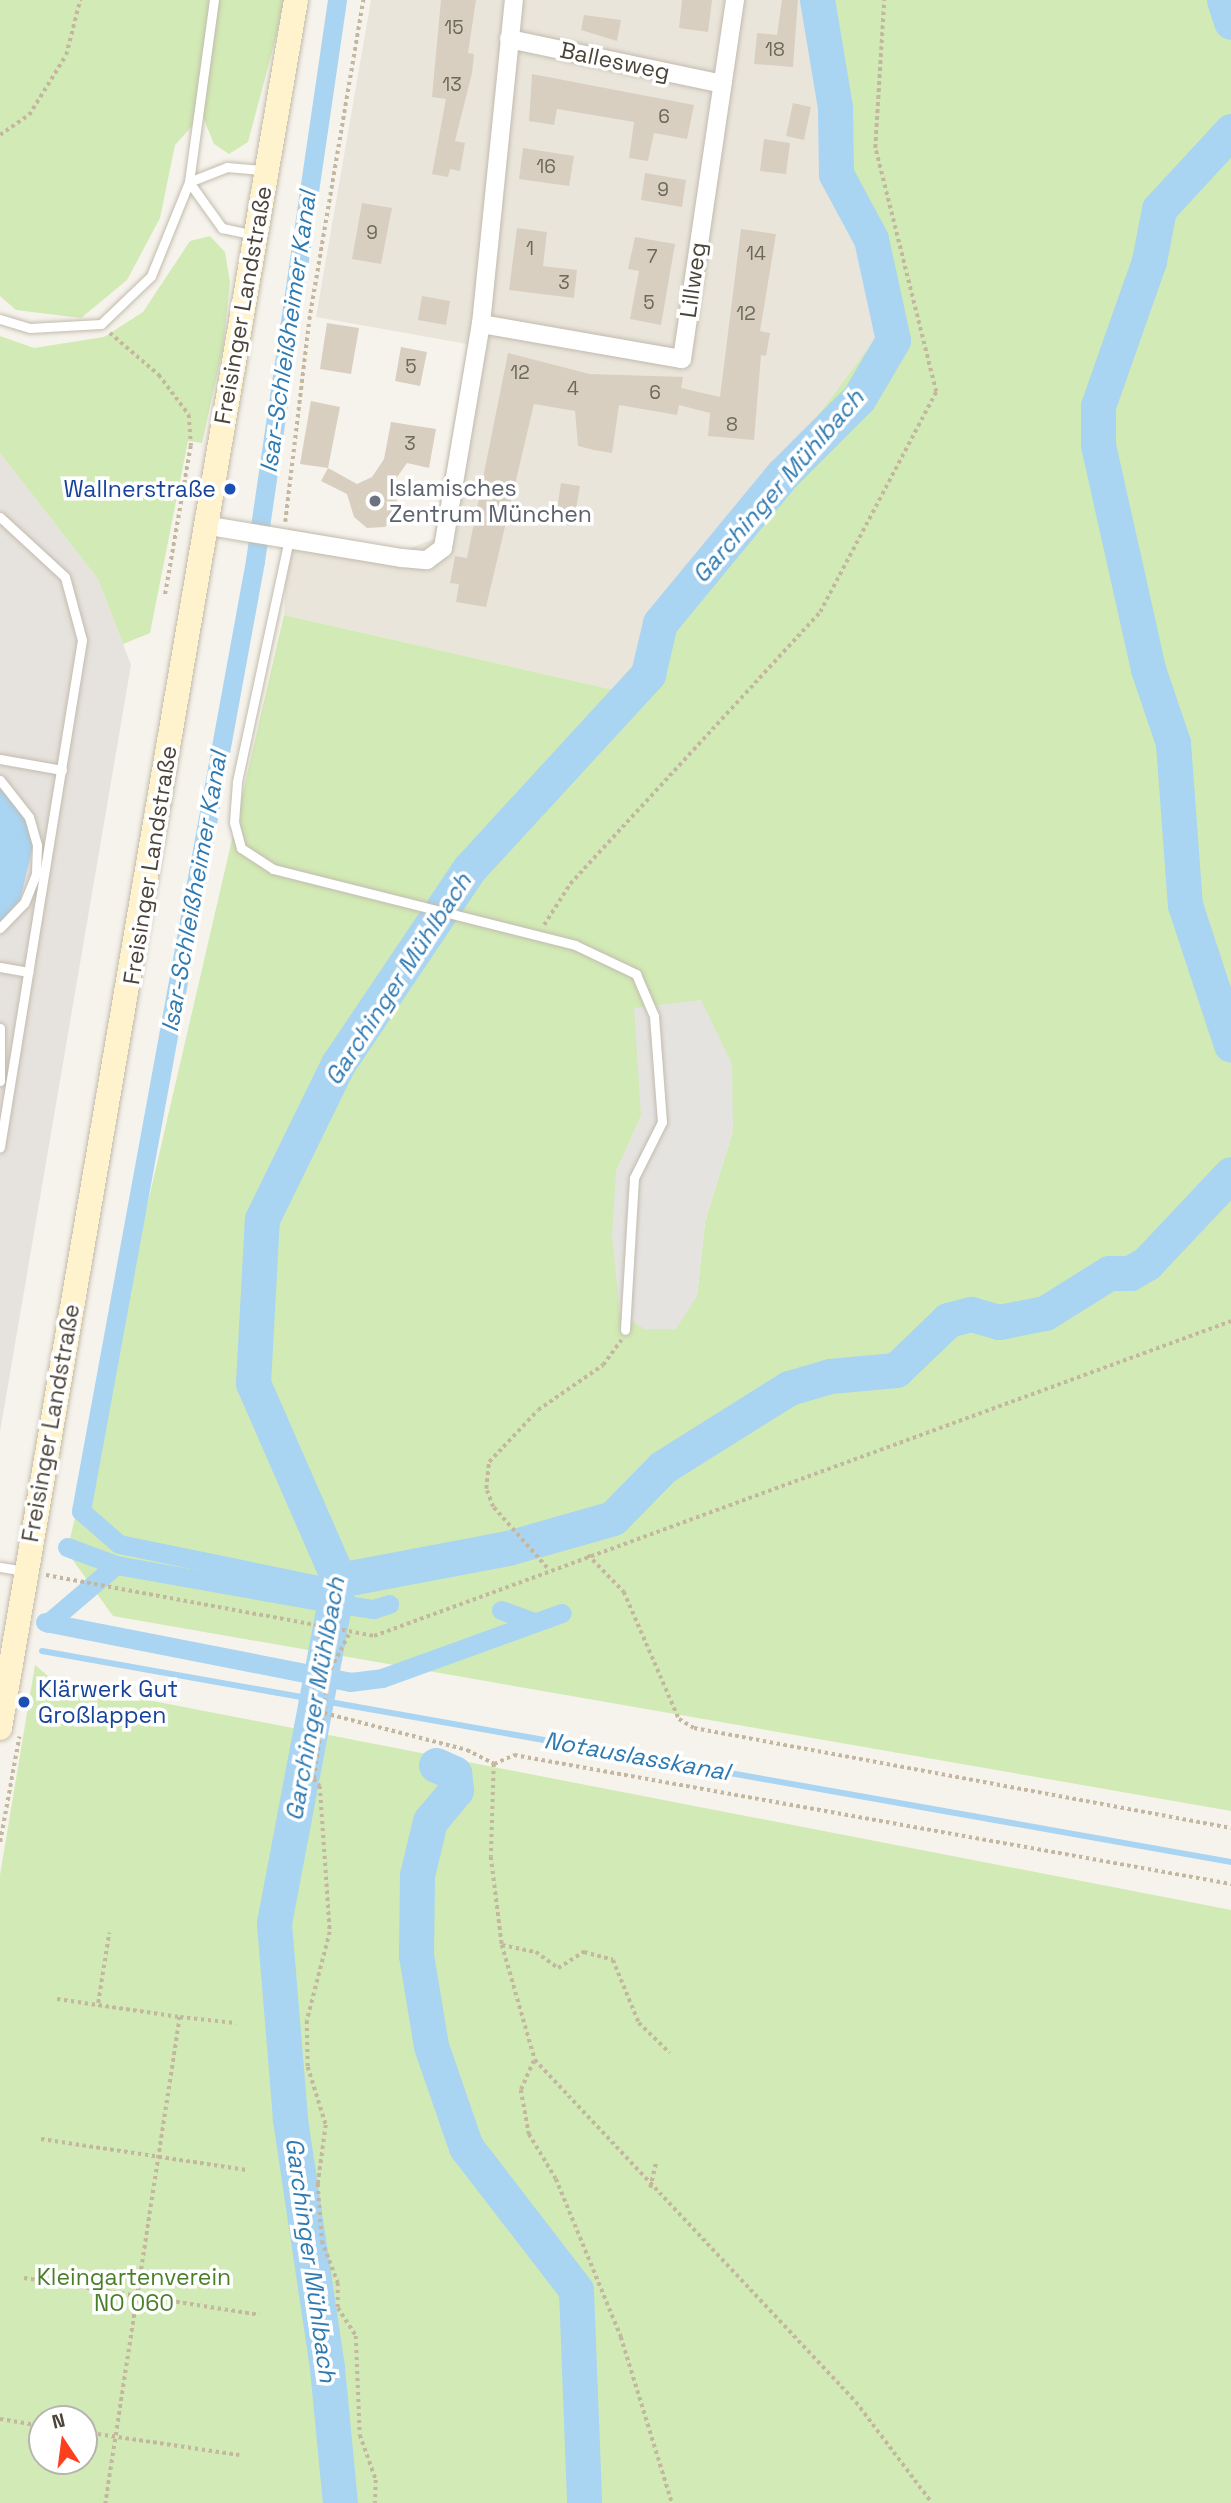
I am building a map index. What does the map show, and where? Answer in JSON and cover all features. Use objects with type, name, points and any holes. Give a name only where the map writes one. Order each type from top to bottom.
[{"type":"main road","name":"Freisinger Landstraße","points":[[0,1728],[35,1573],[151,867],[204,525],[296,0]]},
{"type":"street","points":[[204,525],[402,558],[428,560],[443,548],[481,324],[514,0]]},
{"type":"street","name":"Lillweg","points":[[481,324],[682,359],[735,0]]},
{"type":"street","name":"Ballesweg","points":[[509,39],[722,84]]},
{"type":"lane","points":[[0,319],[30,328],[101,324],[151,276],[189,182],[214,0]]},
{"type":"lane","points":[[189,182],[227,167],[266,170]]},
{"type":"lane","points":[[189,182],[222,228],[255,236]]},
{"type":"lane","points":[[0,517],[65,577],[79,615],[80,670],[41,866],[29,972],[0,1147]]},
{"type":"lane","points":[[281,538],[237,782],[234,822],[241,848],[273,869],[537,935],[636,974],[654,1016],[662,1122],[634,1178],[625,1330]]},
{"type":"lane","points":[[0,759],[62,770]]},
{"type":"lane","points":[[0,780],[29,817],[41,866],[24,903],[0,928]]},
{"type":"lane","points":[[0,967],[29,972]]},
{"type":"lane","points":[[0,1027],[3,1070],[0,1081]]},
{"type":"lane","points":[[3,1070],[13,1071]]},
{"type":"lane","points":[[0,1567],[35,1573]]},
{"type":"path","points":[[0,135],[29,115],[66,55],[80,0]]},
{"type":"path","points":[[281,538],[309,320],[363,0]]},
{"type":"path","points":[[537,935],[570,884],[820,612],[936,392],[875,148],[884,0]]},
{"type":"path","points":[[101,324],[159,375],[189,415],[191,446],[165,597]]},
{"type":"path","points":[[35,1573],[342,1634],[402,1627],[547,1567],[589,1555],[1231,1321]]},
{"type":"path","points":[[547,1567],[504,1522],[486,1489],[489,1462],[538,1410],[603,1365],[625,1330]]},
{"type":"path","points":[[589,1555],[624,1592],[680,1719],[694,1728],[1231,1828]]},
{"type":"path","points":[[311,1710],[323,1645],[317,1630]]},
{"type":"path","points":[[349,1634],[337,1667],[330,1671],[314,1779],[320,1786],[330,1933],[307,2021],[309,2067],[326,2124],[318,2183],[322,2241],[338,2283],[338,2308],[356,2336],[360,2435],[376,2480],[375,2503]]},
{"type":"path","points":[[324,1713],[467,1750],[494,1765]]},
{"type":"path","points":[[494,1765],[514,1755],[1231,1884]]},
{"type":"path","points":[[494,1765],[491,1857],[502,1945],[535,2060],[650,2188],[856,2402],[933,2503]]},
{"type":"path","points":[[98,2003],[109,1933]]},
{"type":"path","points":[[502,1945],[536,1952],[558,1968],[584,1952],[613,1960],[639,2023],[670,2053]]},
{"type":"path","points":[[57,1998],[236,2024]]},
{"type":"path","points":[[106,2503],[180,2017]]},
{"type":"path","points":[[535,2060],[521,2090],[529,2134],[556,2179],[621,2337],[672,2503]]},
{"type":"path","points":[[41,2138],[247,2171]]},
{"type":"path","points":[[650,2188],[656,2162]]},
{"type":"path","points":[[24,2278],[258,2315]]},
{"type":"path","points":[[0,2419],[28,2424]]},
{"type":"path","points":[[98,2434],[239,2455]]},
{"type":"shaded area","points":[[371,0],[823,0],[811,22],[886,324],[614,690],[284,615],[288,528],[403,551],[434,539],[467,344],[316,317]]},
{"type":"shaded area","points":[[0,453],[98,579],[131,665],[0,1432]]},
{"type":"shaded area","points":[[701,1000],[732,1064],[733,1130],[705,1222],[697,1296],[676,1329],[645,1329],[620,1315],[612,1236],[616,1172],[641,1116],[634,1008]]},
{"type":"green space","points":[[0,0],[286,0],[248,142],[229,154],[214,144],[202,115],[175,145],[160,218],[127,280],[81,318],[16,310],[0,296]]},
{"type":"green space","points":[[823,0],[1231,0],[1231,1811],[113,1616],[67,1552],[284,615],[614,690],[886,324],[811,22]],"holes":[[[641,1116],[733,1130],[705,1222],[697,1296],[616,1172]]]},
{"type":"green space","points":[[210,236],[225,252],[230,282],[223,348],[202,443],[188,441],[150,633],[123,644],[98,579],[0,453],[0,336],[34,348],[104,337],[143,312],[190,241]]},
{"type":"green space","name":"Kleingartenverein NO 060","points":[[35,1665],[55,1682],[1231,1910],[1231,2503],[0,2503],[0,1875]]},
{"type":"water","points":[[0,785],[27,819],[33,846],[20,900],[0,922]]},
{"type":"building","points":[[441,0],[476,0],[468,53],[474,54],[472,73],[455,141],[465,143],[460,171],[450,169],[448,177],[432,174],[446,99],[432,97]]},
{"type":"building","points":[[682,0],[712,0],[708,32],[679,28]]},
{"type":"building","points":[[782,0],[798,0],[793,67],[754,64],[757,33],[777,35]]},
{"type":"building","points":[[584,15],[621,20],[617,41],[581,30]]},
{"type":"building","points":[[532,74],[694,105],[687,139],[654,133],[648,161],[629,158],[634,122],[557,109],[554,125],[529,121]]},
{"type":"building","points":[[793,103],[811,107],[804,140],[786,136]]},
{"type":"building","points":[[764,139],[790,143],[786,174],[760,171]]},
{"type":"building","points":[[523,148],[574,156],[569,186],[519,179]]},
{"type":"building","points":[[645,173],[686,180],[682,207],[641,200]]},
{"type":"building","points":[[362,203],[392,208],[381,264],[352,259]]},
{"type":"building","points":[[517,228],[547,232],[543,266],[577,270],[574,298],[509,290]]},
{"type":"building","points":[[741,229],[776,234],[760,331],[770,333],[766,356],[761,355],[754,440],[708,436],[710,413],[679,405],[677,415],[619,405],[612,453],[578,446],[575,411],[534,404],[486,607],[456,602],[459,584],[450,583],[455,556],[467,558],[508,353],[590,374],[683,377],[681,388],[720,397]]},
{"type":"building","points":[[635,237],[675,244],[661,325],[630,319],[639,271],[628,269]]},
{"type":"building","points":[[422,296],[450,301],[446,325],[418,320]]},
{"type":"building","points":[[327,323],[359,328],[351,374],[320,369]]},
{"type":"building","points":[[401,347],[427,352],[420,386],[395,381]]},
{"type":"building","points":[[311,401],[340,407],[328,468],[300,464]]},
{"type":"building","points":[[391,422],[436,429],[429,468],[407,463],[395,480],[398,516],[385,527],[367,528],[354,517],[347,494],[321,481],[328,468],[357,484],[372,477],[384,459]]},
{"type":"building","points":[[561,483],[580,486],[573,526],[555,523]]},
{"type":"waterway","name":"Isar-Schleißheimer Kanal","points":[[337,0],[255,561],[81,1511],[119,1544],[338,1589]]},
{"type":"waterway","name":"Garchinger Mühlbach","points":[[340,2503],[327,2367],[290,2118],[274,1923],[339,1580],[253,1383],[262,1219],[338,1064],[469,869],[648,674],[660,623],[783,474],[859,398],[893,340],[871,239],[836,174],[835,107],[817,0]]},
{"type":"waterway","points":[[1224,0],[1231,22]]},
{"type":"waterway","points":[[1231,131],[1159,209],[1149,261],[1098,406],[1098,445],[1148,669],[1173,743],[1185,905],[1231,1045]]},
{"type":"waterway","points":[[339,1580],[508,1548],[613,1518],[663,1467],[789,1388],[830,1376],[896,1370],[948,1320],[971,1314],[999,1322],[1045,1313],[1109,1273],[1130,1273],[1147,1263],[1231,1174]]},
{"type":"waterway","points":[[67,1547],[116,1565],[373,1609],[389,1604]]},
{"type":"waterway","points":[[48,1623],[116,1565]]},
{"type":"waterway","points":[[333,1618],[354,1607]]},
{"type":"waterway","points":[[501,1610],[534,1622]]},
{"type":"waterway","points":[[45,1622],[350,1682],[382,1678],[562,1613]]},
{"type":"waterway","name":"Notauslasskanal","points":[[42,1651],[1231,1862]]},
{"type":"waterway","points":[[325,1661],[335,1679]]},
{"type":"waterway","points":[[436,1765],[454,1773],[456,1790],[430,1821],[417,1875],[416,1955],[431,2046],[466,2147],[576,2290],[584,2503]]},
{"type":"place","name":"Wallnerstraße","points":[[230,489]]},
{"type":"place","name":"Islamisches Zentrum München","points":[[375,501]]},
{"type":"place","name":"Klärwerk Gut Großlappen","points":[[24,1702]]}]
